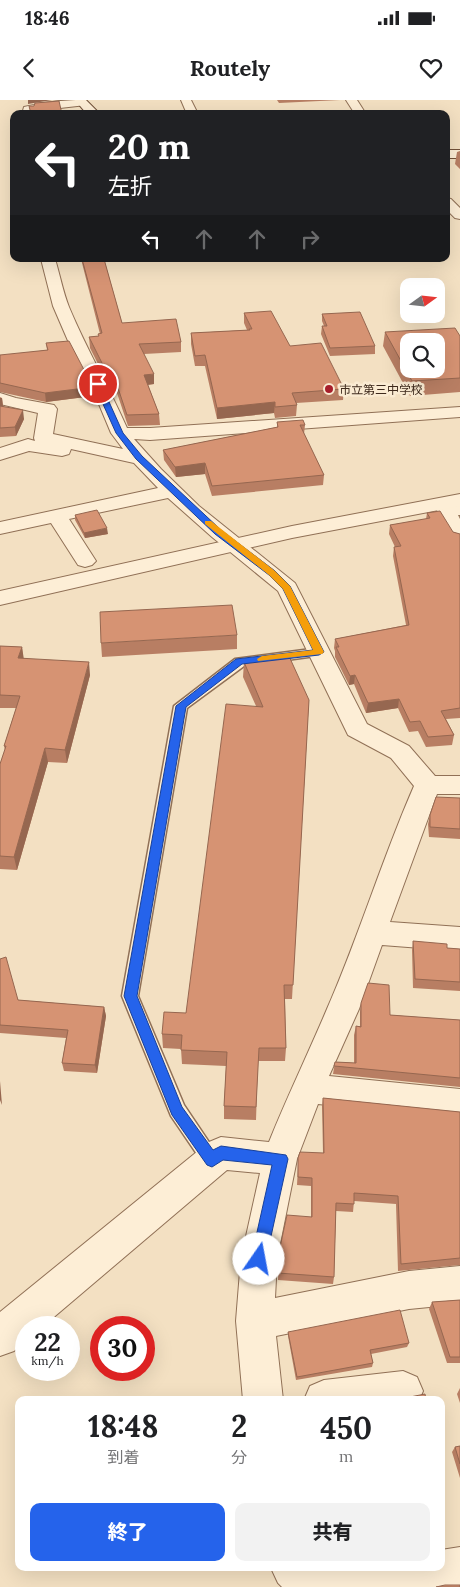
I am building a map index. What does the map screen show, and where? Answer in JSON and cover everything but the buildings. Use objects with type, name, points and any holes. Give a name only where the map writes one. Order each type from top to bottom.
[{"type":"street","points":[[350,100],[358,110]]},
{"type":"street","points":[[28,110],[46,105],[81,102]]},
{"type":"street","points":[[450,206],[460,215]]},
{"type":"street","points":[[49,262],[61,306],[83,357],[105,398],[120,433],[139,458],[226,538],[272,573],[287,588],[357,729],[400,752],[428,785],[460,785]]},
{"type":"street","points":[[0,398],[12,403],[48,410],[43,438],[139,458]]},
{"type":"street","points":[[120,433],[150,434],[460,412]]},
{"type":"street","points":[[0,454],[28,445],[75,451],[88,448]]},
{"type":"street","points":[[0,598],[226,538],[460,486]]},
{"type":"street","points":[[0,528],[174,491]]},
{"type":"street","points":[[0,581],[85,561],[226,538],[451,506],[460,536]]},
{"type":"street","points":[[56,515],[85,561]]},
{"type":"street","points":[[264,1396],[255,1321],[259,1259],[280,1159],[307,1088],[343,1009],[411,824],[428,785]]},
{"type":"street","points":[[372,932],[460,939]]},
{"type":"street","points":[[307,1088],[460,1104]]},
{"type":"street","points":[[0,1338],[221,1153],[280,1159]]},
{"type":"street","points":[[255,1321],[409,1290],[460,1285]]},
{"type":"street","points":[[359,1396],[403,1391]]},
{"type":"street","points":[[445,1571],[460,1569]]},
{"type":"street","points":[[296,1571],[315,1587]]},
{"type":"street","points":[[323,1587],[445,1571]]},
{"type":"lane","points":[[212,1160],[177,1110],[130,996],[181,706],[240,662],[319,652]]},
{"type":"slow traffic","points":[[208,522],[218,532],[272,573],[287,588],[296,602],[319,652],[262,659]]},
{"type":"place","name":"市立第三中学校","points":[[329,389]]},
{"type":"route","points":[[98,384],[120,433],[139,458],[218,532],[272,573],[287,588],[296,602],[319,652],[240,662],[181,706],[130,996],[177,1110],[212,1160],[221,1153],[280,1159],[259,1259]]}]
